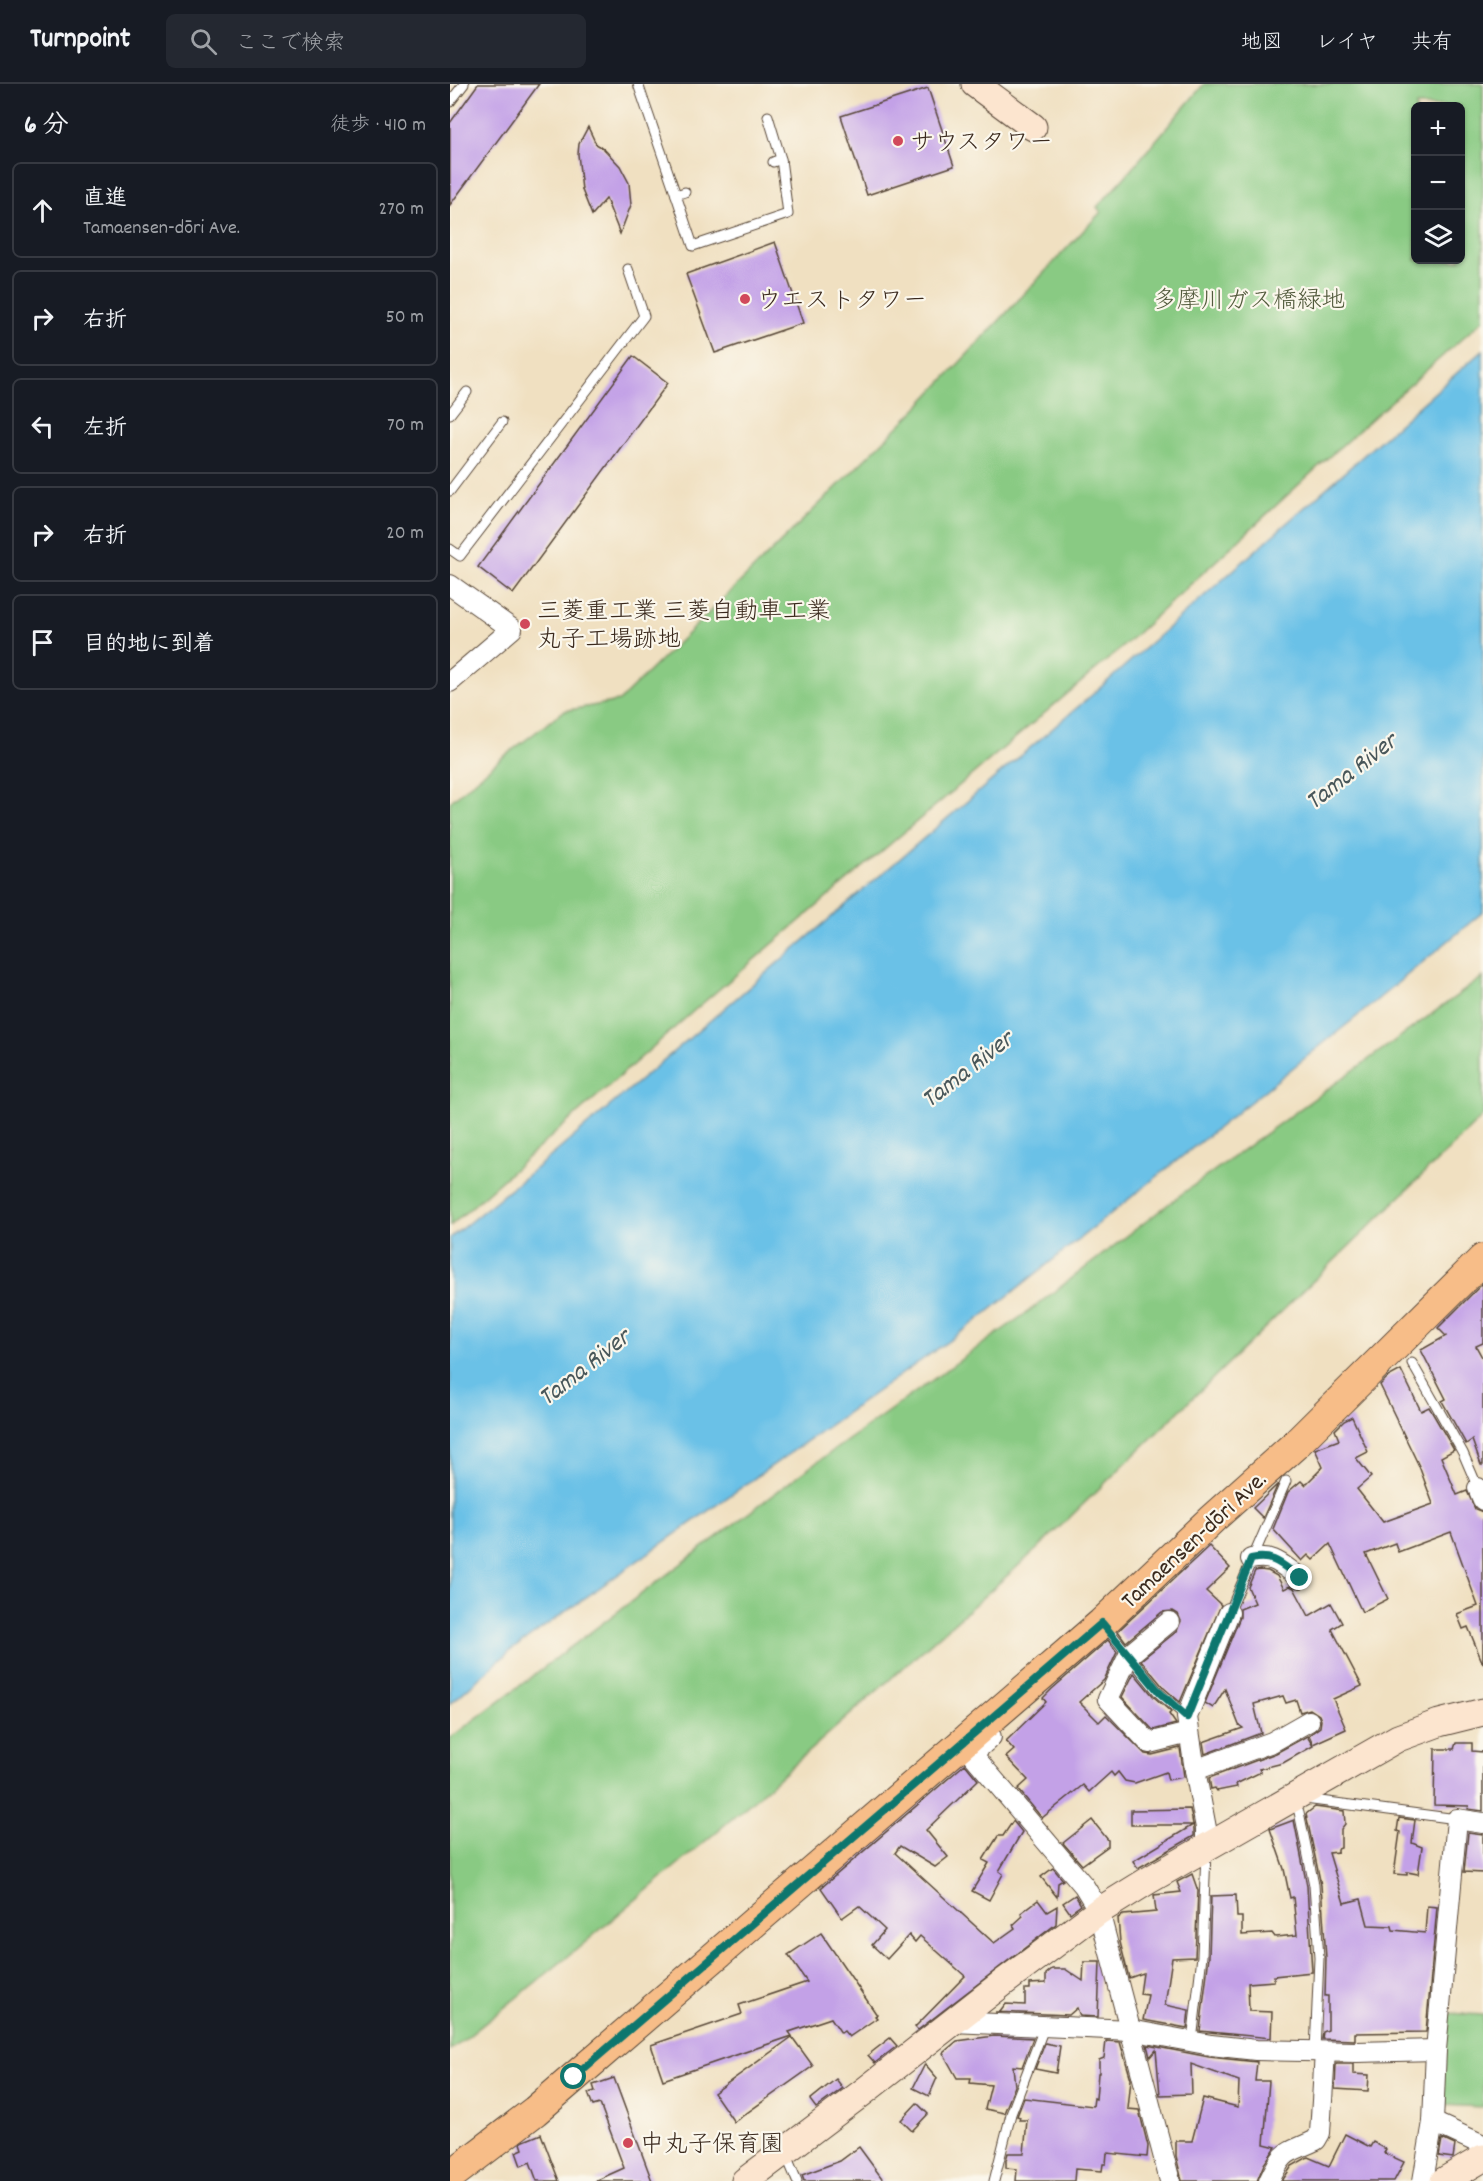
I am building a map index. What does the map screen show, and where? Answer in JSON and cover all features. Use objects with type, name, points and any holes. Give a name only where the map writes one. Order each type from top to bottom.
[{"type":"main road","name":"Tamaensen-dōri Ave.","points":[[450,2176],[543,2104],[1102,1623],[1296,1444],[1483,1259]]},
{"type":"street","points":[[975,84],[1033,127]]},
{"type":"street","points":[[450,585],[512,629],[450,682]]},
{"type":"street","points":[[1251,1559],[1264,1556],[1272,1558],[1300,1578]]},
{"type":"street","points":[[1206,1848],[1206,1828],[1188,1725],[1229,1613]]},
{"type":"street","points":[[1169,1622],[1130,1655],[1108,1699],[1149,1743],[1188,1725]]},
{"type":"street","points":[[1038,1697],[972,1754],[1084,1886],[1099,1911],[1170,2181]]},
{"type":"street","points":[[745,2181],[1099,1911],[1398,1738],[1439,1723],[1483,1712]]},
{"type":"street","points":[[1196,1770],[1272,1742],[1309,1720]]},
{"type":"street","points":[[1423,2181],[1433,2122],[1436,2050],[1457,1819],[1483,1823]]},
{"type":"street","points":[[952,2022],[1044,2028],[1130,2030],[1211,2046],[1256,2050],[1436,2050]]},
{"type":"street","points":[[1269,2181],[1280,2159],[1286,2153],[1316,2140],[1320,2133],[1320,2051]]},
{"type":"street","points":[[1433,2122],[1483,2145]]},
{"type":"street","points":[[1444,2181],[1483,2158]]},
{"type":"lane","points":[[450,102],[464,84]]},
{"type":"lane","points":[[638,84],[681,194],[693,246],[788,214],[768,116]]},
{"type":"lane","points":[[450,549],[460,556],[644,316],[628,269]]},
{"type":"lane","points":[[450,414],[467,392]]},
{"type":"lane","points":[[450,491],[502,422]]},
{"type":"lane","points":[[1412,1363],[1463,1453],[1480,1494]]},
{"type":"lane","points":[[1229,1613],[1286,1481]]},
{"type":"lane","points":[[1102,1623],[1188,1725]]},
{"type":"lane","points":[[1293,1798],[1457,1819]]},
{"type":"lane","points":[[1293,1798],[1299,1812],[1314,1885],[1319,1958],[1320,2051]]},
{"type":"lane","points":[[1192,2041],[1202,1956],[1206,1848]]},
{"type":"lane","points":[[994,2181],[1011,2114],[1044,2028]]},
{"type":"lane","points":[[785,2152],[797,2181]]},
{"type":"green space","name":"多摩川ガス橋緑地","points":[[1204,84],[1483,84],[1483,320],[1331,455],[1119,650],[697,1008],[450,1226],[450,802],[499,760],[564,711],[619,701],[916,409],[1101,212],[1097,207]]},
{"type":"green space","points":[[1483,977],[1483,1116],[1036,1550],[740,1812],[576,1950],[450,2051],[450,1738],[799,1475],[1029,1311],[1179,1196]]},
{"type":"green space","points":[[1445,2013],[1483,2015],[1483,2107],[1441,2105]]},
{"type":"water","name":"Tama River","points":[[1483,350],[1483,912],[1365,1010],[974,1323],[510,1651],[450,1704],[450,1238],[556,1152],[1093,694]]},
{"type":"building","points":[[478,84],[539,84],[450,205],[450,123]]},
{"type":"building","name":"サウスタワー","points":[[928,88],[954,166],[867,195],[841,116]]},
{"type":"building","points":[[588,127],[596,144],[620,166],[629,183],[631,205],[620,234],[606,199],[592,215],[582,190],[578,154],[579,144]]},
{"type":"building","name":"ウエストタワー","points":[[775,242],[803,323],[715,353],[686,274]]},
{"type":"building","points":[[633,356],[668,383],[513,594],[478,567]]},
{"type":"building","points":[[1483,1283],[1483,1343],[1476,1346],[1483,1359],[1483,1465],[1481,1465],[1472,1440],[1466,1444],[1442,1401],[1446,1399],[1421,1350],[1446,1336],[1438,1328]]},
{"type":"building","points":[[1401,1370],[1421,1411],[1429,1407],[1454,1450],[1441,1457],[1457,1495],[1467,1491],[1475,1509],[1483,1512],[1483,1664],[1468,1627],[1463,1629],[1457,1614],[1478,1606],[1451,1532],[1398,1552],[1395,1543],[1366,1554],[1388,1599],[1362,1612],[1330,1544],[1313,1560],[1308,1555],[1302,1561],[1273,1529],[1288,1492],[1301,1481],[1305,1485],[1323,1467],[1315,1449],[1339,1440],[1335,1430],[1352,1417],[1368,1452],[1356,1458],[1371,1477],[1357,1489],[1383,1522],[1433,1504],[1419,1466],[1380,1385],[1388,1377]]},
{"type":"building","points":[[1278,1484],[1263,1518],[1253,1508]]},
{"type":"building","points":[[1209,1546],[1230,1568],[1206,1591],[1221,1605],[1180,1702],[1164,1688],[1141,1660],[1177,1631],[1181,1621],[1178,1614],[1173,1611],[1162,1612],[1126,1642],[1118,1631]]},
{"type":"building","points":[[1260,1570],[1277,1576],[1284,1589],[1290,1586],[1294,1588],[1309,1616],[1331,1603],[1342,1623],[1332,1629],[1362,1686],[1333,1699],[1346,1729],[1313,1744],[1309,1735],[1320,1727],[1319,1715],[1310,1709],[1300,1712],[1296,1700],[1286,1703],[1283,1696],[1254,1704],[1261,1733],[1205,1754],[1203,1742],[1243,1728],[1239,1725],[1225,1689],[1213,1708],[1205,1703],[1240,1617],[1240,1609],[1255,1603],[1248,1587],[1255,1571]]},
{"type":"building","points":[[1108,1640],[1117,1652],[1104,1680],[1079,1702],[1099,1722],[1106,1715],[1145,1754],[1152,1755],[1180,1748],[1184,1777],[1168,1780],[1166,1772],[1135,1783],[1125,1781],[1118,1772],[1114,1776],[1111,1772],[1089,1792],[1083,1785],[1042,1818],[1018,1789],[1028,1780],[1006,1757],[1014,1750],[1006,1741],[1046,1702],[1043,1698],[1052,1689]]},
{"type":"building","points":[[1134,1673],[1154,1697],[1171,1712],[1169,1714],[1176,1724],[1153,1730],[1122,1697]]},
{"type":"building","points":[[1307,1736],[1313,1746],[1283,1763],[1259,1769],[1261,1772],[1236,1784],[1237,1787],[1217,1791],[1215,1788],[1211,1789],[1209,1778],[1276,1753]]},
{"type":"building","points":[[1456,1743],[1472,1743],[1472,1751],[1483,1752],[1483,1811],[1468,1809],[1469,1806],[1434,1805],[1435,1749],[1454,1749]]},
{"type":"building","points":[[965,1764],[978,1780],[926,1830],[948,1857],[935,1867],[900,1846],[895,1853],[994,1943],[1015,1928],[1013,1925],[1023,1916],[1021,1913],[1038,1900],[1047,1912],[1057,1906],[1056,1924],[918,2030],[915,2027],[965,1976],[920,1936],[915,1942],[909,1935],[887,1959],[872,1945],[885,1930],[859,1906],[842,1918],[821,1888]]},
{"type":"building","points":[[1315,1807],[1344,1811],[1345,1824],[1341,1829],[1341,1848],[1338,1852],[1329,1853],[1344,1903],[1361,1899],[1368,1925],[1392,1926],[1393,1930],[1425,1933],[1427,1906],[1437,1907],[1426,2032],[1355,2033],[1355,2040],[1322,2039],[1323,2032],[1328,2030],[1328,1996],[1325,1996],[1326,1958],[1321,1885],[1306,1814]]},
{"type":"building","points":[[1190,1809],[1194,1829],[1194,1836],[1138,1868],[1133,1861],[1193,1825],[1131,1825],[1131,1810]]},
{"type":"building","points":[[1399,1818],[1415,1820],[1412,1843],[1422,1847],[1418,1874],[1407,1872],[1407,1875],[1394,1874],[1400,1832],[1397,1831]]},
{"type":"building","points":[[1092,1820],[1108,1840],[1108,1846],[1082,1865],[1063,1843]]},
{"type":"building","points":[[1294,1820],[1307,1886],[1312,1972],[1274,1976],[1274,1981],[1248,1983],[1249,2011],[1272,2012],[1271,2038],[1200,2031],[1209,1956],[1211,1896],[1236,1895],[1237,1917],[1242,1917],[1242,1935],[1272,1933],[1275,1937],[1297,1935],[1293,1897],[1290,1898],[1284,1869],[1270,1829]]},
{"type":"building","points":[[1013,1821],[1022,1832],[999,1871],[1003,1874],[989,1900],[972,1891],[989,1863],[983,1860],[998,1836],[1003,1836]]},
{"type":"building","points":[[1468,1833],[1483,1835],[1483,1873],[1464,1872]]},
{"type":"building","points":[[1053,1868],[1063,1880],[1058,1883],[1057,1897],[1041,1877]]},
{"type":"building","points":[[1192,1874],[1198,1891],[1195,1957],[1172,1958],[1165,2005],[1189,2010],[1187,2028],[1143,2020],[1148,1995],[1140,1994],[1143,1973],[1129,1978],[1120,1942],[1118,1918],[1123,1915],[1156,1912],[1154,1895],[1181,1892],[1177,1882]]},
{"type":"building","points":[[1075,1895],[1081,1905],[1070,1913],[1063,1903]]},
{"type":"building","points":[[821,1933],[877,2018],[849,2037],[844,2031],[841,2033],[831,2018],[789,2032],[792,2036],[663,2080],[651,2045],[742,2014],[739,2005],[807,1982],[788,1955]]},
{"type":"building","points":[[1084,1962],[1100,1962],[1098,2017],[1080,2016],[1077,2008],[1069,2015],[995,2012],[1000,2012],[1006,2004],[1025,2005],[1025,1989],[1030,1989],[1030,1984],[1046,1983],[1046,1974],[1052,1969],[1065,1969],[1083,1981]]},
{"type":"building","points":[[994,2036],[1033,2038],[1022,2067],[1013,2066],[1015,2086],[1004,2113],[985,2109],[991,2085],[970,2083],[971,2078],[957,2078],[943,2053],[957,2041]]},
{"type":"building","points":[[792,2037],[813,2066],[734,2122],[714,2093]]},
{"type":"building","points":[[890,2038],[897,2046],[875,2063],[868,2055]]},
{"type":"building","points":[[1106,2041],[1120,2042],[1131,2079],[1128,2109],[1139,2110],[1148,2146],[1147,2157],[1107,2153],[1106,2164],[1103,2164],[1102,2171],[1075,2169],[1074,2181],[1016,2181],[1017,2169],[1006,2168],[1006,2160],[1008,2153],[1024,2153],[1027,2120],[1019,2120],[1020,2117],[1017,2116],[1024,2098],[1093,2106],[1094,2098],[1096,2099],[1099,2060],[1104,2058]]},
{"type":"building","points":[[1045,2043],[1060,2046],[1056,2073],[1035,2069]]},
{"type":"building","points":[[1147,2045],[1209,2057],[1257,2062],[1255,2081],[1269,2081],[1264,2144],[1276,2147],[1264,2164],[1257,2181],[1182,2181],[1176,2156],[1176,2141],[1192,2141],[1203,2098],[1238,2107],[1239,2081],[1191,2064],[1192,2094],[1160,2095],[1156,2050],[1150,2057]]},
{"type":"building","points":[[925,2064],[937,2078],[929,2096],[913,2088]]},
{"type":"building","points":[[1336,2064],[1353,2064],[1353,2074],[1369,2075],[1368,2091],[1335,2089]]},
{"type":"building","points":[[614,2078],[652,2181],[595,2181],[624,2168],[600,2104],[593,2106],[588,2093],[595,2091],[593,2085]]},
{"type":"building","points":[[836,2079],[843,2088],[816,2108],[810,2100]]},
{"type":"building","points":[[917,2103],[928,2114],[912,2131],[901,2120]]},
{"type":"building","points":[[541,2134],[559,2181],[537,2181],[530,2162],[521,2166],[516,2152],[523,2149],[521,2143]]},
{"type":"building","points":[[1345,2134],[1370,2147],[1373,2142],[1386,2149],[1384,2153],[1404,2162],[1394,2181],[1282,2181],[1292,2166],[1308,2157],[1329,2166]]},
{"type":"building","points":[[1442,2139],[1455,2145],[1453,2158],[1439,2156]]},
{"type":"building","points":[[859,2147],[884,2181],[804,2181],[802,2175],[840,2161]]},
{"type":"place","name":"サウスタワー","points":[[898,141]]},
{"type":"place","name":"ウエストタワー","points":[[745,299]]},
{"type":"place","name":"三菱重工業 三菱自動車工業 丸子工場跡地","points":[[525,624]]},
{"type":"place","name":"中丸子保育園","points":[[628,2143]]},
{"type":"route","points":[[574,2077],[1102,1623],[1160,1693],[1187,1717],[1251,1559],[1264,1556],[1272,1558],[1300,1578]]}]
